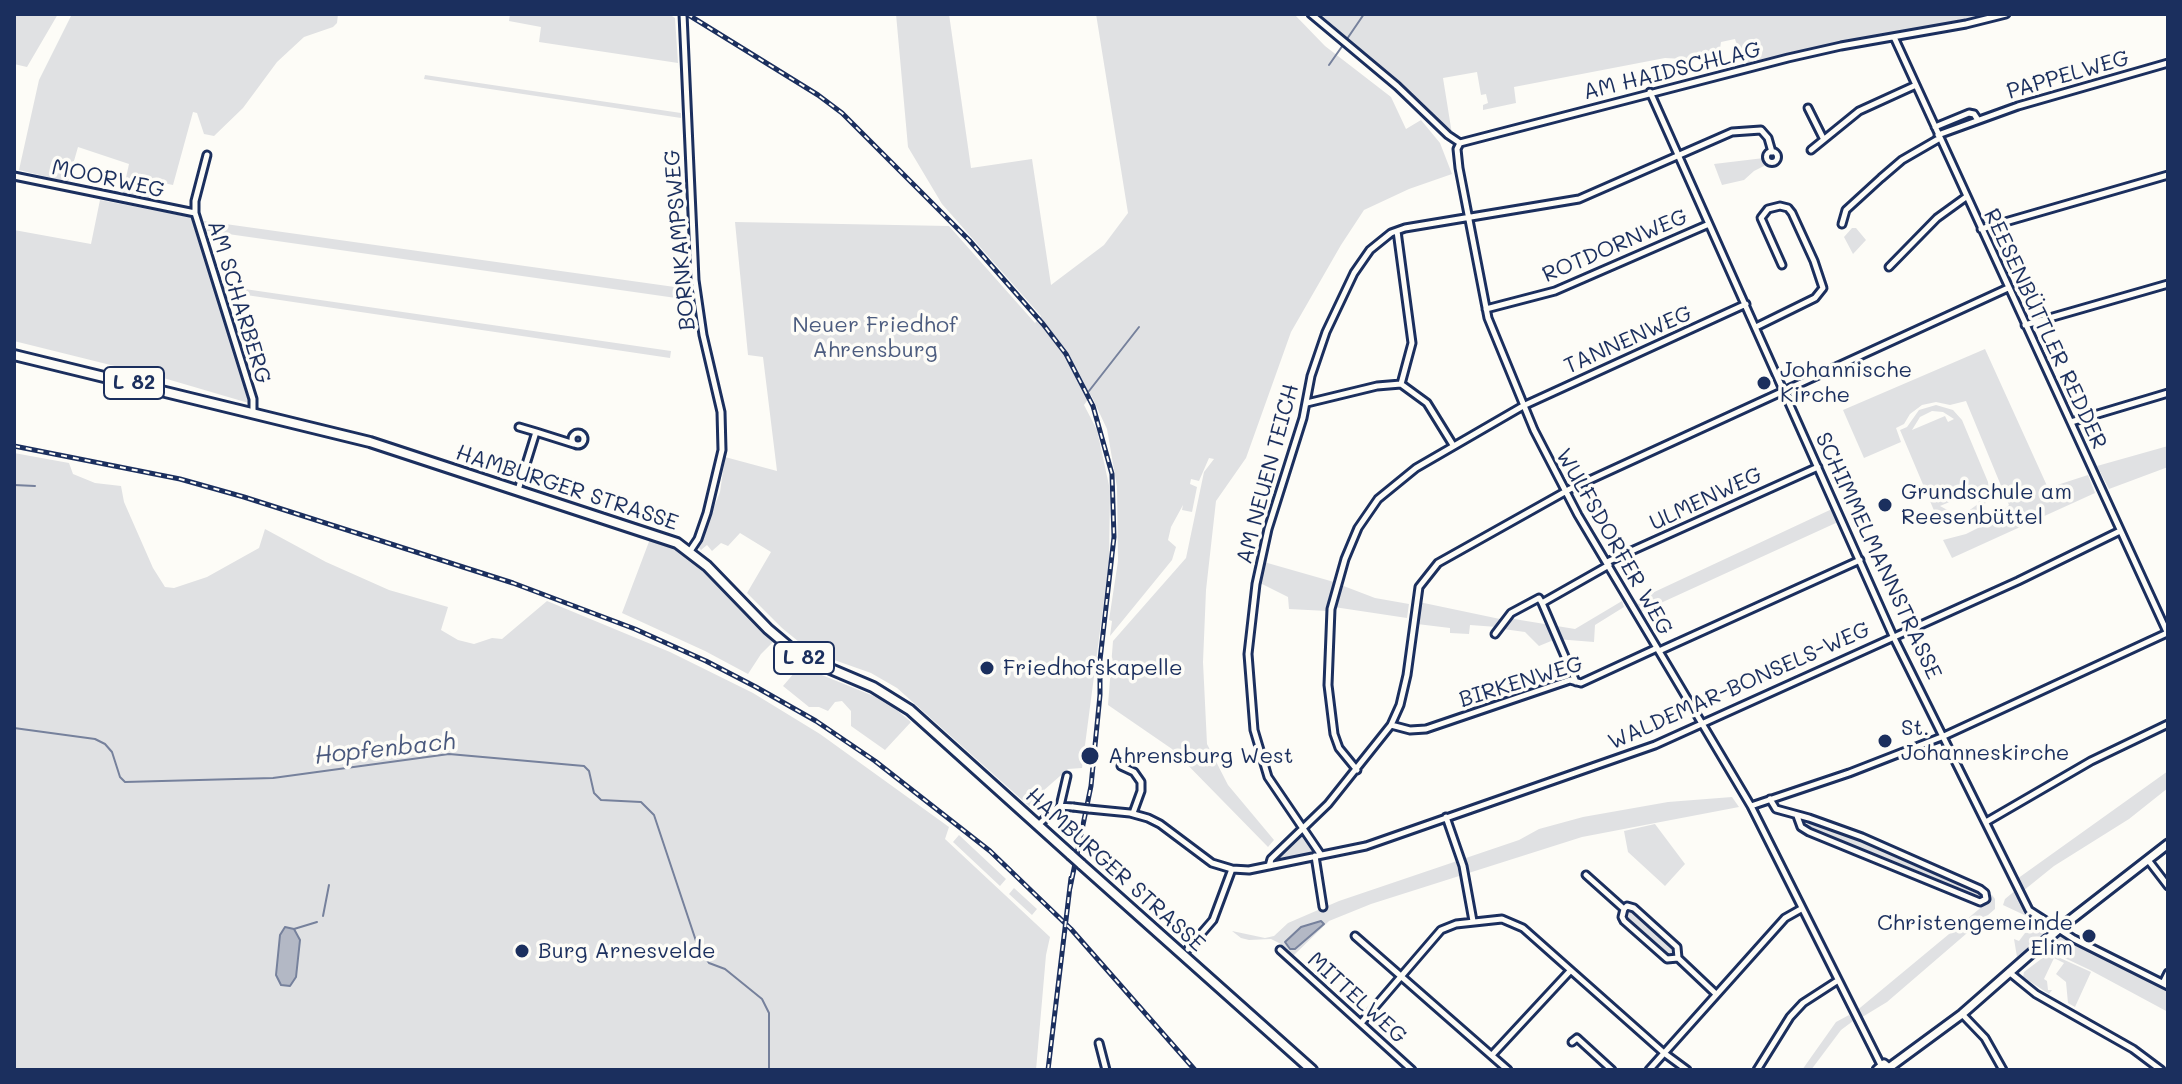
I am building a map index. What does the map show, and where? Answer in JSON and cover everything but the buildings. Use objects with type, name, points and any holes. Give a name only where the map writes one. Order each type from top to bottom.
[{"type":"main road","name":"HAMBURGER STRASSE","points":[[14,355],[370,442],[669,540],[690,551],[782,642],[806,660],[873,687],[910,710],[1312,1070]]},
{"type":"street","name":"BORNKAMPSWEG","points":[[683,14],[695,280],[703,335],[721,412],[722,450],[707,513],[698,539],[690,551]]},
{"type":"street","points":[[1311,14],[1460,143]]},
{"type":"street","name":"AM HAIDSCHLAG","points":[[1460,143],[1650,92],[1841,46],[2006,14]]},
{"type":"street","name":"REESENBÜTTLER REDDER","points":[[1894,37],[2168,634]]},
{"type":"street","name":"PAPPELWEG","points":[[1842,224],[1846,210],[1881,178],[1902,160],[1939,137],[1978,120],[2056,94],[2168,63]]},
{"type":"street","points":[[1811,150],[1859,111],[1916,85]]},
{"type":"street","name":"SCHIMMELMANNSTRASSE","points":[[1650,92],[1893,636],[2029,910],[2074,939],[2165,985]]},
{"type":"street","points":[[1808,108],[1823,138]]},
{"type":"street","name":"PAPPELWEG","points":[[1935,127],[1969,113],[1978,120]]},
{"type":"street","name":"AM NEUEN TEICH","points":[[1318,856],[1268,777],[1260,755],[1253,717],[1248,654],[1251,614],[1262,550],[1307,403],[1311,376],[1338,303],[1370,250],[1397,231],[1579,199],[1721,136],[1753,129],[1765,134],[1772,152]]},
{"type":"street","name":"WULFSDORFER WEG","points":[[1460,143],[1457,154],[1486,309],[1523,406],[1565,491],[1751,806],[1837,981],[1885,1068]]},
{"type":"street","name":"AM SCHARBERG","points":[[207,155],[195,201],[195,213],[253,399],[253,413]]},
{"type":"street","points":[[1981,229],[2168,175]]},
{"type":"street","name":"MOORWEG","points":[[14,176],[195,213]]},
{"type":"street","points":[[1889,267],[1937,218],[1966,197]]},
{"type":"street","points":[[1756,327],[1815,298],[1823,288],[1792,213],[1780,206],[1768,209],[1761,218],[1782,265]]},
{"type":"street","name":"ROTDORNWEG","points":[[1486,309],[1581,282],[1709,224]]},
{"type":"street","points":[[1397,231],[1412,343],[1401,384]]},
{"type":"street","points":[[2025,325],[2168,284]]},
{"type":"street","points":[[1269,866],[1271,859],[1357,770],[1391,725],[1404,691],[1419,587],[1426,576],[1453,553],[1565,491],[2008,288]]},
{"type":"street","name":"TANNENWEG","points":[[1357,770],[1339,748],[1334,734],[1328,685],[1331,609],[1345,559],[1358,528],[1378,499],[1404,476],[1523,406],[1746,304]]},
{"type":"street","points":[[1307,403],[1377,386],[1401,384],[1427,403],[1453,445]]},
{"type":"street","points":[[2071,422],[2168,393]]},
{"type":"street","points":[[519,427],[574,444]]},
{"type":"street","points":[[518,490],[536,432]]},
{"type":"street","name":"ULMENWEG","points":[[1495,634],[1511,613],[1539,598],[1542,603],[1608,564],[1818,467]]},
{"type":"street","name":"WALDEMAR-BONSELS-WEG","points":[[1232,869],[1269,866],[1376,843],[1640,751],[2018,581],[2120,531]]},
{"type":"street","name":"BIRKENWEG","points":[[1391,725],[1403,729],[1426,729],[1570,680],[1581,683],[1860,560]]},
{"type":"street","points":[[1542,603],[1576,682]]},
{"type":"street","points":[[1751,806],[1944,736],[2168,634]]},
{"type":"street","points":[[1986,822],[2091,761],[2168,724]]},
{"type":"street","points":[[1121,766],[1134,772],[1141,782],[1133,813]]},
{"type":"street","points":[[1038,826],[1060,806],[1067,776]]},
{"type":"street","points":[[1770,799],[1776,809],[1862,837],[1980,889],[1986,899],[1980,902],[1803,829],[1799,819]]},
{"type":"street","points":[[1060,806],[1133,813],[1160,824],[1212,863],[1232,869],[1213,920],[1188,949]]},
{"type":"street","points":[[1446,817],[1463,866],[1473,921]]},
{"type":"street","points":[[1856,850],[1862,837]]},
{"type":"street","points":[[1885,1068],[1962,1014],[2060,928],[2168,844]]},
{"type":"street","points":[[1318,856],[1323,907]]},
{"type":"street","points":[[2147,859],[2168,886]]},
{"type":"street","points":[[1914,874],[1918,862]]},
{"type":"street","points":[[1586,875],[1624,909]]},
{"type":"street","points":[[1678,958],[1667,959],[1624,921],[1624,909],[1627,906],[1634,908],[1677,947],[1678,958],[1716,994]]},
{"type":"street","points":[[1649,1070],[1785,918],[1801,909]]},
{"type":"street","points":[[1361,1023],[1441,930],[1473,921],[1502,919],[1523,928],[1687,1070]]},
{"type":"street","points":[[1355,936],[1508,1070]]},
{"type":"street","name":"MITTELWEG","points":[[1280,950],[1412,1070]]},
{"type":"street","points":[[1492,1055],[1570,971]]},
{"type":"street","points":[[2009,972],[2036,994],[2133,1049],[2161,1070]]},
{"type":"street","points":[[2165,985],[2168,973]]},
{"type":"street","points":[[1757,1070],[1790,1017],[1803,1003],[1837,981]]},
{"type":"street","points":[[1962,1014],[1985,1038],[2003,1070]]},
{"type":"street","points":[[1572,1042],[1577,1038],[1612,1070]]},
{"type":"street","points":[[1099,1043],[1106,1070]]},
{"type":"green space","points":[[14,14],[58,14],[27,67],[14,64]]},
{"type":"green space","points":[[72,14],[338,14],[333,27],[304,37],[277,62],[243,108],[214,136],[204,134],[197,113],[193,112],[173,185],[153,181],[148,201],[122,196],[129,164],[78,147],[68,182],[19,170],[39,80]]},
{"type":"green space","points":[[510,14],[669,14],[675,18],[678,63],[539,42],[541,27],[509,21]]},
{"type":"green space","name":"Neuer Friedhof Ahrensburg","points":[[896,14],[949,14],[971,168],[1032,159],[1051,285],[1104,245],[1128,213],[1096,14],[1294,14],[1325,46],[1391,97],[1406,129],[1421,120],[1440,143],[1452,174],[1364,210],[1341,245],[1291,332],[1246,458],[1216,501],[1206,590],[1203,662],[1207,744],[1228,785],[1274,840],[1268,847],[1172,749],[1108,705],[1113,641],[1186,558],[1204,472],[1214,459],[1209,458],[1199,481],[1191,479],[1190,484],[1197,487],[1192,512],[1182,510],[1183,505],[1171,527],[1168,540],[1176,547],[1172,560],[1110,636],[1112,621],[1109,620],[1118,561],[1117,487],[1107,429],[1091,395],[1084,405],[1097,430],[1110,490],[1109,562],[1082,768],[1068,769],[1030,807],[897,688],[871,673],[820,655],[782,628],[747,593],[771,552],[740,533],[728,546],[721,543],[712,551],[707,545],[701,550],[698,547],[720,492],[725,457],[777,471],[763,357],[748,355],[735,222],[949,226],[1035,323],[1041,316],[942,204],[908,147]]},
{"type":"green space","points":[[1314,14],[1992,14],[1743,64],[1735,39],[1721,42],[1720,49],[1684,59],[1665,58],[1514,87],[1516,103],[1483,110],[1483,105],[1488,103],[1486,94],[1481,95],[1477,72],[1443,78],[1452,134],[1412,93]]},
{"type":"green space","points":[[425,75],[681,113],[681,118],[424,79]]},
{"type":"green space","points":[[1764,158],[1768,164],[1744,180],[1722,185],[1714,164]]},
{"type":"green space","points":[[100,200],[195,218],[252,404],[167,379],[14,341],[14,230],[91,244]]},
{"type":"green space","points":[[204,221],[689,289],[690,300],[207,231]]},
{"type":"green space","points":[[1856,228],[1866,240],[1853,254],[1844,237]]},
{"type":"green space","points":[[224,286],[671,351],[670,358],[226,292]]},
{"type":"green space","points":[[1985,349],[2048,488],[2088,475],[2095,493],[1952,558],[1943,540],[1986,524],[2009,505],[1966,401],[1950,405],[1936,402],[1922,405],[1896,428],[1901,442],[1864,458],[1843,410]]},
{"type":"green space","points":[[1936,405],[1953,410],[1962,420],[1988,482],[1985,504],[1976,514],[1964,519],[1945,517],[1938,520],[1900,430],[1907,427],[1919,410]],"holes":[[[1932,411],[1943,412],[1954,419],[1948,422],[1945,416],[1912,430],[1920,417]],[[1983,488],[1978,504],[1967,512],[1953,513],[1940,506]]]},
{"type":"green space","points":[[2168,446],[2168,467],[2109,489],[2097,466]]},
{"type":"green space","points":[[14,453],[69,463],[73,474],[95,483],[121,486],[124,502],[153,568],[165,587],[174,588],[207,577],[259,548],[265,529],[326,562],[389,590],[448,607],[441,630],[458,640],[474,644],[492,638],[502,639],[547,601],[670,652],[753,693],[820,734],[949,827],[945,839],[1050,937],[1036,1070],[14,1070]]},
{"type":"green space","points":[[1832,509],[1838,522],[1641,612],[1635,601]]},
{"type":"green space","points":[[650,539],[688,557],[773,642],[748,674],[622,613]]},
{"type":"green space","points":[[1264,562],[1334,582],[1327,611],[1289,609],[1288,597],[1260,583]]},
{"type":"green space","points":[[1341,585],[1375,598],[1409,604],[1407,618],[1334,607]]},
{"type":"green space","points":[[1622,601],[1624,607],[1595,625],[1594,642],[1556,639],[1539,646],[1525,632],[1503,629],[1508,618],[1575,629]]},
{"type":"green space","points":[[1419,602],[1500,619],[1497,627],[1470,625],[1469,634],[1450,633],[1450,628],[1417,624]]},
{"type":"green space","points":[[807,669],[886,701],[911,722],[885,750],[851,726],[851,711],[842,701],[835,702],[828,711],[809,707],[783,686],[795,672]]},
{"type":"green space","points":[[2168,771],[2168,788],[2129,819],[2054,866],[2023,891],[2017,879]]},
{"type":"green space","points":[[1732,797],[1739,807],[1582,837],[1371,904],[1329,921],[1293,956],[1271,939],[1249,940],[1232,931],[1265,938],[1274,936],[1288,923],[1339,901],[1519,840],[1539,829],[1583,817],[1668,802]]},
{"type":"green space","points":[[1808,820],[1992,895],[1995,909],[1887,1002],[1859,1019],[1855,1012],[1984,905],[1975,898],[1813,832],[1805,828]]},
{"type":"green space","points":[[1655,824],[1685,864],[1665,886],[1628,852],[1624,831]]},
{"type":"green space","points":[[1302,830],[1318,854],[1270,865],[1270,861]]},
{"type":"green space","points":[[959,835],[1006,879],[1000,886],[953,842]]},
{"type":"green space","points":[[1014,888],[1037,909],[1032,915],[1009,894]]},
{"type":"green space","points":[[2017,889],[2030,913],[2052,928],[2047,930],[2037,921],[2003,905],[2005,899]]},
{"type":"green space","points":[[1632,909],[1676,950],[1675,956],[1667,956],[1625,917],[1627,910]]},
{"type":"green space","points":[[2034,923],[2045,932],[2017,957],[2014,939],[2019,941],[2025,933],[2033,932]]},
{"type":"green space","points":[[2062,933],[2092,952],[2168,990],[2168,1012],[2050,951]]},
{"type":"green space","points":[[2049,953],[2091,972],[2075,1007],[2068,1003],[2066,982],[2056,974],[2064,963],[2054,958],[2044,979],[2048,990],[2052,990],[2049,994],[2023,977],[2024,972]]},
{"type":"green space","points":[[1849,1015],[1853,1021],[1841,1030],[1811,1070],[1802,1070],[1836,1022]]},
{"type":"shaded area","points":[[1321,921],[1324,924],[1295,949],[1290,949],[1285,942],[1301,927]]},
{"type":"shaded area","points":[[285,927],[294,929],[300,940],[296,977],[290,986],[281,985],[276,975],[280,935]]},
{"type":"waterway","points":[[1347,39],[1364,14]]},
{"type":"waterway","points":[[1329,65],[1343,45]]},
{"type":"waterway","points":[[1089,391],[1139,327]]},
{"type":"waterway","points":[[14,485],[35,486]]},
{"type":"waterway","name":"Hopfenbach","points":[[14,728],[95,739],[112,752],[120,777],[125,782],[273,778],[449,754],[584,766],[589,771],[594,793],[601,800],[641,802],[654,815],[699,950],[709,963],[725,969],[762,999],[769,1013],[769,1070]]},
{"type":"waterway","points":[[323,916],[329,885]]},
{"type":"waterway","points":[[294,929],[317,922]]},
{"type":"railway","points":[[687,14],[842,113],[969,240],[1043,324],[1066,354],[1093,406],[1112,474],[1114,537],[1100,660],[1100,695],[1091,786],[1070,888]]},
{"type":"railway","points":[[14,446],[180,479],[513,583],[635,629],[756,687],[816,721],[875,761],[990,851],[1071,929],[1195,1070]]},
{"type":"railway","points":[[1048,1070],[1071,878]]},
{"type":"place","name":"Johannische Kirche","points":[[1764,383]]},
{"type":"place","name":"Grundschule am Reesenbüttel","points":[[1885,505]]},
{"type":"place","name":"Friedhofskapelle","points":[[987,668]]},
{"type":"place","name":"St. Johanneskirche","points":[[1885,741]]},
{"type":"place","name":"Ahrensburg West","points":[[1090,756]]},
{"type":"place","name":"Christengemeinde Elim","points":[[2089,936]]},
{"type":"place","name":"Burg Arnesvelde","points":[[522,951]]}]
